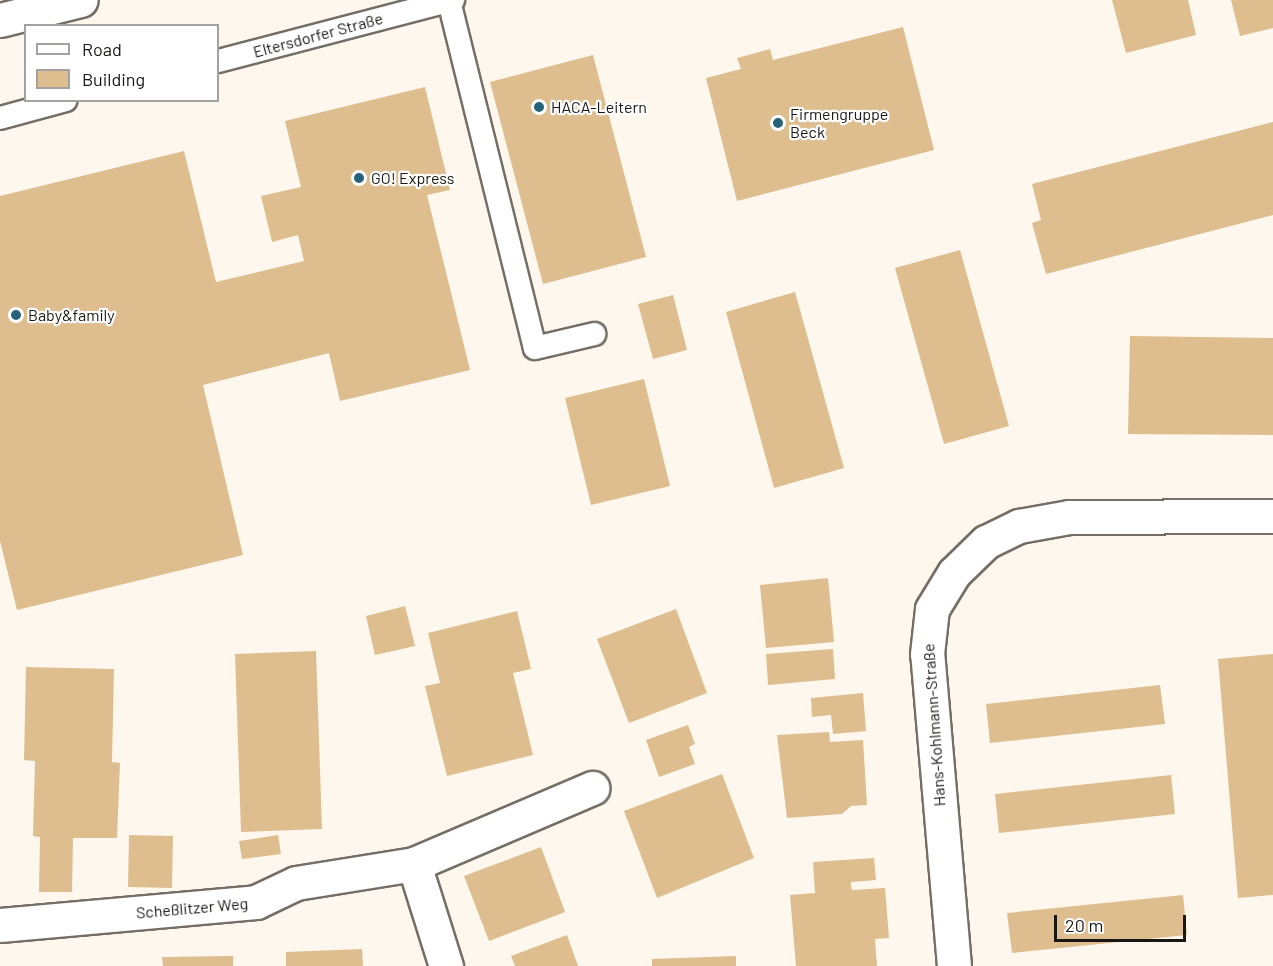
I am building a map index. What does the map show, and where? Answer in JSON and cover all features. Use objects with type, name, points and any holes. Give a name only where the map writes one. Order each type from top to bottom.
[{"type":"street","points":[[0,20],[81,0]]},
{"type":"street","name":"Hans-Kohlmann-Straße","points":[[954,966],[927,654],[932,609],[954,573],[986,542],[1019,526],[1069,517],[1273,516]]},
{"type":"street","name":"Scheßlitzer Weg","points":[[0,925],[256,902],[296,883],[414,864],[592,788]]},
{"type":"street","points":[[414,864],[446,966]]},
{"type":"lane","name":"Eltersdorfer Straße","points":[[219,61],[451,0]]},
{"type":"lane","points":[[451,0],[535,348],[594,334]]},
{"type":"lane","points":[[0,118],[59,102]]},
{"type":"building","points":[[1112,0],[1188,0],[1196,35],[1126,53]]},
{"type":"building","points":[[1231,0],[1273,0],[1273,28],[1240,36]]},
{"type":"building","points":[[903,27],[934,150],[737,201],[706,78],[741,69],[737,58],[770,49],[773,60]]},
{"type":"building","points":[[593,55],[646,257],[543,284],[490,82]]},
{"type":"building","points":[[425,87],[450,190],[427,195],[470,370],[340,401],[329,353],[203,385],[243,555],[17,610],[0,541],[0,196],[184,151],[216,282],[304,261],[298,235],[272,242],[261,196],[301,187],[285,121]]},
{"type":"building","points":[[1273,122],[1273,215],[1046,274],[1032,223],[1041,220],[1032,184]]},
{"type":"building","points":[[960,250],[1009,426],[944,444],[895,268]]},
{"type":"building","points":[[795,292],[844,468],[774,488],[726,312]]},
{"type":"building","points":[[673,295],[687,350],[653,359],[638,304]]},
{"type":"building","points":[[1130,336],[1273,338],[1273,435],[1128,434]]},
{"type":"building","points":[[644,379],[670,486],[591,505],[565,398]]},
{"type":"building","points":[[828,578],[834,642],[766,648],[760,585]]},
{"type":"building","points":[[405,606],[415,646],[375,655],[366,616]]},
{"type":"building","points":[[676,609],[707,693],[629,723],[597,639]]},
{"type":"building","points":[[517,611],[531,669],[513,673],[533,755],[447,776],[425,686],[440,683],[428,633]]},
{"type":"building","points":[[833,649],[835,679],[768,685],[766,654]]},
{"type":"building","points":[[316,651],[322,829],[241,832],[235,654]]},
{"type":"building","points":[[1273,654],[1273,895],[1238,898],[1218,659]]},
{"type":"building","points":[[26,667],[114,669],[112,762],[120,763],[117,838],[73,838],[72,892],[39,892],[40,837],[33,836],[35,761],[24,760]]},
{"type":"building","points":[[1160,685],[1165,724],[990,743],[986,704]]},
{"type":"building","points":[[863,693],[866,731],[833,734],[831,715],[812,717],[811,698]]},
{"type":"building","points":[[688,725],[695,744],[689,747],[695,764],[659,777],[646,740]]},
{"type":"building","points":[[829,732],[830,742],[863,740],[867,805],[851,806],[842,814],[787,818],[777,735]]},
{"type":"building","points":[[722,774],[754,858],[657,898],[624,811]]},
{"type":"building","points":[[1171,775],[1175,814],[999,833],[995,794]]},
{"type":"building","points":[[129,835],[173,836],[172,888],[128,887]]},
{"type":"building","points":[[278,835],[281,854],[242,859],[239,841]]},
{"type":"building","points":[[541,847],[565,912],[489,941],[464,876]]},
{"type":"building","points":[[874,858],[876,880],[851,882],[851,886],[852,890],[885,888],[889,938],[875,939],[877,966],[796,966],[790,895],[815,893],[813,862]]},
{"type":"building","points":[[1183,895],[1187,935],[1012,953],[1007,913]]},
{"type":"building","points":[[567,935],[578,966],[515,966],[511,956]]},
{"type":"building","points":[[362,949],[363,966],[286,966],[286,952]]},
{"type":"building","points":[[233,956],[233,966],[163,966],[162,957]]},
{"type":"building","points":[[736,956],[736,966],[652,966],[652,959]]},
{"type":"place","name":"HACA-Leitern","points":[[539,107]]},
{"type":"place","name":"Firmengruppe Beck","points":[[778,123]]},
{"type":"place","name":"GO! Express","points":[[359,178]]},
{"type":"place","name":"Baby&family","points":[[16,315]]}]
